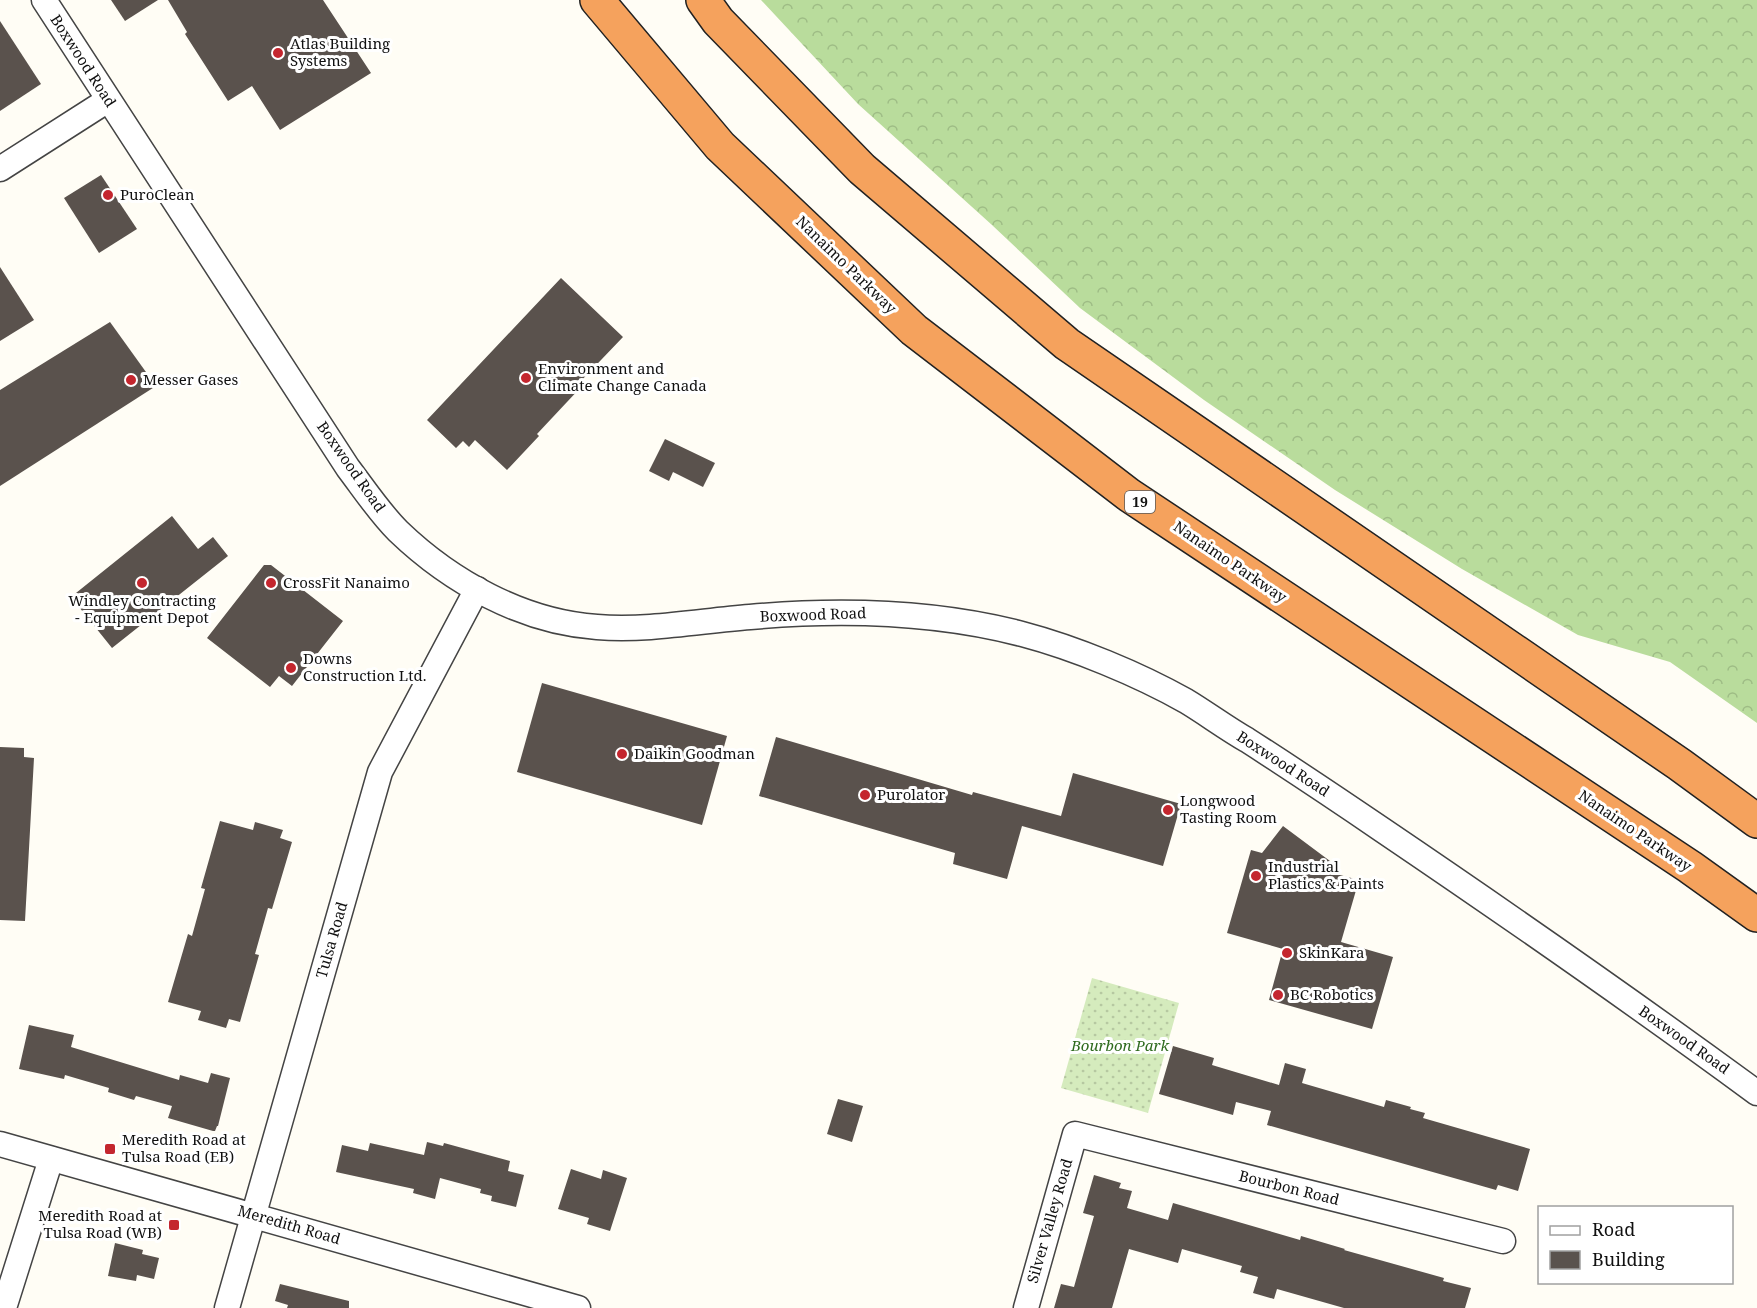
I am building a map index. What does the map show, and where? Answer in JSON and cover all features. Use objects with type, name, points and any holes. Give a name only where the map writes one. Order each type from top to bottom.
[{"type":"highway","name":"Nanaimo Parkway","points":[[597,0],[720,146],[914,330],[1129,495],[1690,867],[1757,915]]},
{"type":"highway","points":[[703,0],[718,21],[862,169],[1067,344],[1659,750],[1757,821]]},
{"type":"street","name":"Boxwood Road","points":[[44,0],[348,468],[396,528],[448,572],[506,604],[540,617],[595,627],[672,625],[826,612],[894,614],[964,623],[1022,634],[1116,668],[1185,701],[1299,773],[1519,922],[1757,1093]]},
{"type":"street","points":[[0,169],[108,100]]},
{"type":"street","name":"Tulsa Road","points":[[227,1308],[380,772],[477,589]]},
{"type":"street","name":"Bourbon Road","points":[[1075,1134],[1503,1241]]},
{"type":"street","name":"Silver Valley Road","points":[[1026,1308],[1075,1134]]},
{"type":"street","name":"Meredith Road","points":[[0,1144],[578,1308]]},
{"type":"street","points":[[4,1308],[51,1159]]},
{"type":"green space","points":[[761,0],[1757,0],[1757,723],[1670,662],[1578,635],[1462,569],[1335,490],[1204,400],[1080,308],[858,104]]},
{"type":"green space","name":"Bourbon Park","points":[[1092,978],[1179,1003],[1148,1113],[1061,1088]]},
{"type":"building","points":[[111,0],[158,0],[125,21]]},
{"type":"building","name":"Atlas Building Systems","points":[[168,0],[323,0],[371,73],[280,130],[252,86],[228,101],[185,34],[187,32]]},
{"type":"building","points":[[0,21],[41,84],[0,111]]},
{"type":"building","points":[[101,175],[137,229],[99,253],[64,198]]},
{"type":"building","points":[[0,267],[34,320],[0,341]]},
{"type":"building","name":"Environment and Climate Change Canada","points":[[561,278],[623,337],[579,383],[582,386],[507,470],[475,440],[469,447],[463,441],[456,448],[427,420]]},
{"type":"building","points":[[110,322],[156,386],[0,486],[0,390]]},
{"type":"building","points":[[665,439],[715,463],[703,487],[673,472],[669,481],[649,471]]},
{"type":"building","name":"Windley Contracting - Equipment Depot","points":[[172,516],[198,549],[213,537],[228,556],[112,648],[71,597]]},
{"type":"building","points":[[264,565],[271,565],[343,621],[292,686],[279,676],[270,687],[207,638]]},
{"type":"building","name":"Daikin Goodman","points":[[542,683],[727,736],[702,825],[517,772]]},
{"type":"building","points":[[776,737],[972,795],[973,792],[1061,816],[1073,773],[1181,804],[1163,866],[1022,826],[1007,879],[953,864],[955,853],[759,796]]},
{"type":"building","points":[[0,747],[24,748],[24,757],[34,758],[25,921],[0,920]]},
{"type":"building","points":[[220,821],[253,830],[255,822],[283,830],[280,838],[292,842],[272,909],[268,908],[255,954],[259,955],[240,1022],[229,1019],[226,1028],[198,1020],[201,1011],[168,1002],[188,934],[192,936],[205,889],[201,888]]},
{"type":"building","points":[[1283,826],[1334,864],[1332,873],[1359,880],[1341,942],[1393,957],[1372,1029],[1269,1000],[1283,949],[1227,933],[1251,850],[1262,853]]},
{"type":"building","points":[[29,1025],[74,1035],[71,1047],[179,1080],[180,1075],[208,1083],[211,1073],[230,1078],[218,1126],[213,1131],[168,1118],[172,1106],[136,1096],[134,1100],[108,1092],[109,1088],[65,1075],[64,1079],[19,1069]]},
{"type":"building","points":[[1173,1046],[1214,1058],[1212,1065],[1279,1085],[1285,1063],[1306,1069],[1302,1083],[1384,1107],[1386,1100],[1411,1107],[1410,1109],[1425,1113],[1423,1118],[1530,1149],[1518,1191],[1498,1185],[1496,1190],[1267,1125],[1271,1111],[1236,1102],[1233,1115],[1159,1094]]},
{"type":"building","points":[[838,1099],[863,1106],[852,1142],[827,1134]]},
{"type":"building","points":[[427,1142],[443,1146],[444,1143],[510,1161],[508,1171],[524,1175],[516,1207],[491,1201],[492,1196],[480,1193],[481,1189],[440,1178],[435,1199],[413,1193],[414,1189],[336,1172],[342,1145],[368,1151],[370,1143],[424,1155]]},
{"type":"building","points":[[571,1169],[601,1179],[603,1170],[627,1178],[610,1231],[587,1224],[589,1218],[558,1209]]},
{"type":"building","points":[[1094,1175],[1121,1183],[1119,1188],[1132,1191],[1127,1208],[1168,1220],[1173,1203],[1300,1240],[1301,1236],[1444,1278],[1443,1281],[1471,1288],[1465,1308],[1344,1308],[1277,1289],[1274,1299],[1253,1293],[1258,1277],[1240,1272],[1242,1266],[1182,1249],[1178,1263],[1129,1249],[1112,1308],[1054,1308],[1061,1284],[1074,1287],[1094,1216],[1083,1213]]},
{"type":"building","points":[[115,1243],[143,1250],[142,1254],[159,1258],[154,1279],[137,1275],[136,1281],[108,1276]]},
{"type":"building","points":[[280,1284],[349,1301],[349,1308],[287,1308],[288,1305],[275,1301]]},
{"type":"place","name":"Atlas Building Systems","points":[[278,53]]},
{"type":"place","name":"PuroClean","points":[[108,195]]},
{"type":"place","name":"Environment and Climate Change Canada","points":[[526,378]]},
{"type":"place","name":"Messer Gases","points":[[131,380]]},
{"type":"place","name":"Windley Contracting - Equipment Depot","points":[[142,583]]},
{"type":"place","name":"CrossFit Nanaimo","points":[[271,583]]},
{"type":"place","name":"Downs Construction Ltd.","points":[[291,668]]},
{"type":"place","name":"Daikin Goodman","points":[[622,754]]},
{"type":"place","name":"Purolator","points":[[865,795]]},
{"type":"place","name":"Longwood Tasting Room","points":[[1168,810]]},
{"type":"place","name":"Industrial Plastics & Paints","points":[[1256,876]]},
{"type":"place","name":"SkinKara","points":[[1287,953]]},
{"type":"place","name":"BC Robotics","points":[[1278,995]]},
{"type":"place","name":"Meredith Road at Tulsa Road (EB)","points":[[110,1149]]},
{"type":"place","name":"Meredith Road at Tulsa Road (WB)","points":[[174,1225]]}]
